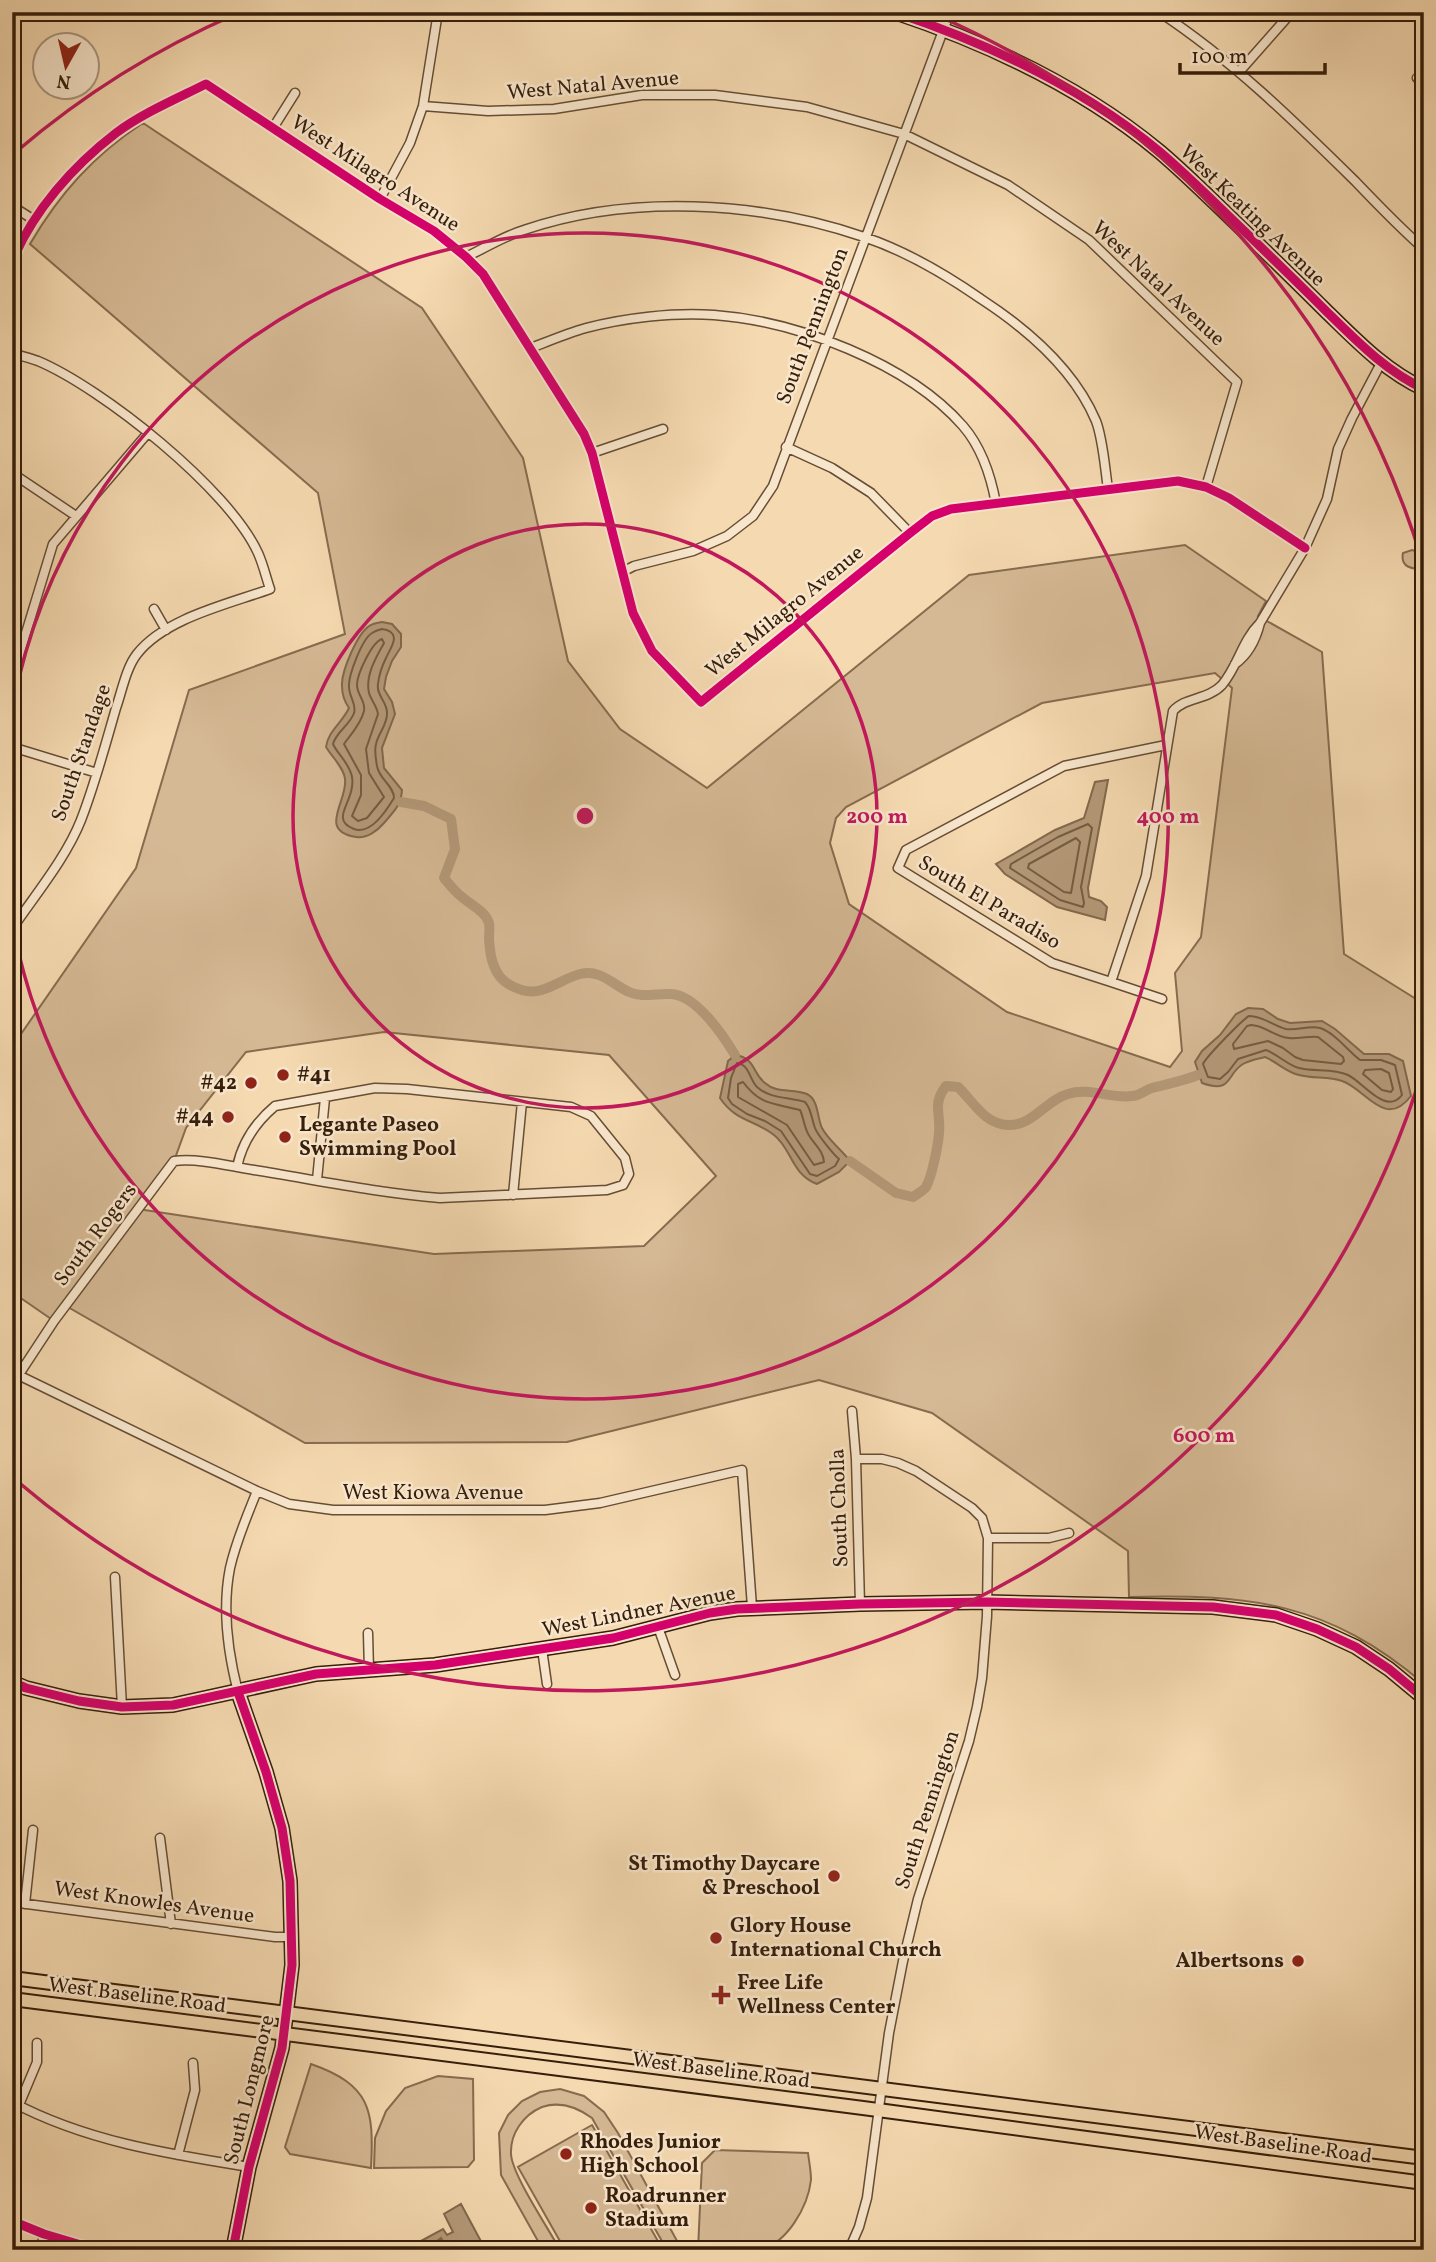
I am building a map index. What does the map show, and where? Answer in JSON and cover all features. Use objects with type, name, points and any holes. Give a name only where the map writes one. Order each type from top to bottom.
[{"type":"main road","name":"West Baseline Road","points":[[12,1978],[1424,2158]]},
{"type":"main road","name":"West Baseline Road","points":[[12,1999],[1424,2183]]},
{"type":"street","points":[[380,199],[410,143],[423,106],[438,12]]},
{"type":"street","name":"West Keating Avenue","points":[[894,12],[945,29],[1006,55],[1087,100],[1160,152],[1360,345],[1381,363],[1424,389]]},
{"type":"street","name":"South Pennington","points":[[624,571],[693,551],[727,536],[753,516],[773,486],[950,12]]},
{"type":"street","points":[[1159,12],[1239,72],[1295,122],[1424,249]]},
{"type":"street","points":[[1239,72],[1292,12]]},
{"type":"street","name":"West Milagro Avenue","points":[[34,220],[70,175],[117,133],[206,83],[380,199],[435,232],[483,275],[584,434],[592,453],[633,613],[652,651],[701,702],[932,516],[951,509],[1178,481],[1206,487],[1229,498],[1305,548]]},
{"type":"street","points":[[273,128],[295,93]]},
{"type":"street","name":"West Natal Avenue","points":[[423,106],[501,111],[554,109],[642,95],[715,95],[807,107],[904,134],[1008,184],[1088,240],[1237,382],[1206,487]]},
{"type":"street","points":[[12,206],[34,220],[12,262]]},
{"type":"street","points":[[466,257],[523,230],[584,215],[643,207],[696,206],[750,210],[800,218],[865,237],[940,271],[1001,312],[1045,349],[1076,383],[1097,423],[1108,489]]},
{"type":"street","points":[[531,348],[587,328],[662,316],[713,315],[775,325],[826,340],[877,363],[927,393],[964,426],[986,461],[996,504]]},
{"type":"street","points":[[12,353],[37,361],[88,388],[147,433],[53,544],[12,679]]},
{"type":"street","points":[[1111,982],[1146,876],[1172,711],[1220,687],[1257,636],[1260,623],[1305,548],[1327,499],[1338,449],[1381,363]]},
{"type":"street","points":[[592,453],[663,429]]},
{"type":"street","name":"South Standage","points":[[12,929],[55,867],[79,823],[126,676],[136,654],[175,624],[270,589],[258,552],[234,517],[207,484],[147,433]]},
{"type":"street","points":[[786,447],[832,468],[871,493],[910,533]]},
{"type":"street","points":[[12,473],[76,516]]},
{"type":"street","points":[[154,609],[166,630]]},
{"type":"street","name":"South El Paradiso","points":[[1162,999],[1052,963],[898,868],[906,850],[1064,766],[1166,745]]},
{"type":"street","points":[[12,747],[97,773]]},
{"type":"street","name":"South Rogers","points":[[12,1385],[15,1373],[174,1161],[188,1159],[237,1167],[317,1180],[440,1198],[607,1190],[623,1185],[629,1174],[625,1158],[591,1116],[572,1107],[375,1088],[275,1106],[264,1115],[241,1149],[237,1167]]},
{"type":"street","points":[[317,1180],[324,1098]]},
{"type":"street","points":[[513,1195],[522,1102]]},
{"type":"street","name":"West Kiowa Avenue","points":[[15,1373],[257,1491],[289,1504],[332,1510],[545,1510],[600,1503],[742,1470],[752,1607]]},
{"type":"street","name":"South Cholla","points":[[852,1411],[860,1604]]},
{"type":"street","name":"South Pennington","points":[[849,2250],[864,2214],[892,2014],[915,1909],[969,1741],[977,1707],[982,1678],[987,1602],[988,1538],[982,1518],[972,1508],[916,1471],[882,1459],[856,1459]]},
{"type":"street","name":"South Longmore","points":[[233,2250],[249,2167],[275,2080],[285,2034],[292,1965],[290,1881],[282,1828],[238,1692],[229,1652],[227,1608],[230,1570],[240,1533],[257,1491]]},
{"type":"street","points":[[988,1538],[1048,1538],[1069,1533]]},
{"type":"street","points":[[115,1577],[122,1707]]},
{"type":"street","name":"West Lindner Avenue","points":[[12,1682],[79,1701],[122,1707],[173,1705],[316,1674],[435,1665],[613,1638],[710,1613],[752,1607],[987,1602],[1213,1607],[1276,1615],[1317,1629],[1364,1652],[1404,1680],[1424,1698]]},
{"type":"street","name":"West Lindner Avenue","points":[[658,1627],[675,1675]]},
{"type":"street","points":[[368,1633],[369,1671]]},
{"type":"street","name":"West Lindner Avenue","points":[[542,1649],[547,1684]]},
{"type":"street","points":[[25,1903],[33,1830]]},
{"type":"street","points":[[160,1838],[171,1924]]},
{"type":"street","name":"West Knowles Avenue","points":[[12,1902],[275,1937],[292,1937]]},
{"type":"street","points":[[37,2043],[37,2062],[15,2103],[78,2130],[127,2145],[249,2167]]},
{"type":"street","points":[[177,2155],[195,2090],[193,2063]]},
{"type":"street","points":[[12,2221],[98,2250]]},
{"type":"street","points":[[41,2250],[44,2234]]},
{"type":"shaded area","points":[[143,123],[422,308],[523,458],[568,661],[620,729],[707,788],[969,575],[1185,545],[1266,601],[1258,616],[1322,652],[1344,954],[1424,1004],[1424,1684],[1354,1635],[1286,1609],[1213,1598],[1129,1597],[1128,1551],[932,1413],[819,1380],[567,1442],[305,1443],[66,1306],[54,1321],[12,1292],[12,1047],[136,868],[189,690],[345,634],[318,493],[30,244],[53,208],[79,176],[125,135]],"holes":[[[1215,673],[1232,688],[1201,937],[1175,973],[1182,1051],[1170,1067],[1007,1012],[849,904],[830,843],[836,818],[846,807],[1042,703]],[[384,1032],[609,1055],[716,1176],[644,1246],[434,1254],[138,1209],[174,1161],[186,1128],[246,1052]]]},
{"type":"shaded area","points":[[1412,550],[1424,554],[1424,568],[1411,568],[1403,562],[1403,553]]},
{"type":"shaded area","points":[[311,2064],[346,2081],[365,2102],[371,2130],[371,2168],[290,2154],[285,2147]]},
{"type":"shaded area","points":[[438,2076],[473,2079],[474,2160],[468,2167],[374,2168],[375,2138],[386,2111],[405,2088]]},
{"type":"shaded area","points":[[560,2089],[584,2096],[604,2112],[682,2250],[667,2250],[592,2118],[574,2108],[555,2105],[542,2107],[529,2115],[515,2132],[511,2147],[518,2175],[560,2250],[543,2250],[501,2175],[499,2133],[508,2115],[522,2101],[540,2092]]},
{"type":"shaded area","name":"Roadrunner Stadium","points":[[592,2125],[663,2250],[565,2250],[518,2167]]},
{"type":"shaded area","points":[[715,2150],[808,2153],[811,2180],[806,2201],[787,2233],[778,2241],[758,2250],[698,2250],[702,2163]]},
{"type":"water","points":[[372,624],[392,624],[401,634],[401,647],[392,661],[384,689],[395,714],[382,748],[384,768],[402,790],[396,808],[379,828],[368,835],[356,837],[344,834],[338,829],[337,814],[345,779],[326,747],[329,736],[349,708],[344,698],[342,680],[351,652],[366,629]]},
{"type":"water","points":[[1108,780],[1088,888],[1089,897],[1101,901],[1107,907],[1105,920],[1057,907],[1005,874],[996,864],[1055,830],[1084,818],[1095,782]]},
{"type":"water","points":[[1248,1008],[1263,1009],[1290,1023],[1322,1021],[1364,1054],[1389,1054],[1403,1061],[1411,1096],[1393,1109],[1384,1108],[1342,1081],[1294,1074],[1265,1057],[1243,1064],[1224,1084],[1212,1086],[1202,1083],[1195,1062],[1236,1014]]},
{"type":"water","points":[[735,1055],[747,1059],[761,1079],[770,1086],[802,1092],[811,1097],[816,1105],[820,1124],[850,1161],[839,1172],[817,1184],[808,1180],[774,1135],[726,1106],[720,1098],[728,1061]]},
{"type":"water","points":[[461,2204],[484,2247],[479,2250],[448,2250],[441,2238],[437,2241],[442,2250],[423,2250],[419,2242],[443,2229],[447,2235],[453,2232],[444,2214]]},
{"type":"waterway","points":[[401,802],[424,806],[451,819],[455,849],[444,878],[487,919],[492,959],[496,971],[504,981],[521,990],[538,991],[587,973],[606,978],[634,994],[680,996],[708,1017],[735,1055]]},
{"type":"waterway","points":[[850,1161],[896,1193],[913,1197],[926,1187],[930,1176],[938,1139],[939,1098],[946,1086],[958,1087],[992,1121],[1008,1125],[1025,1121],[1068,1094],[1084,1092],[1135,1096],[1152,1088],[1198,1075]]},
{"type":"cycle path","points":[[894,12],[1000,53],[1067,88],[1130,129],[1190,179],[1371,354],[1424,389]]},
{"type":"cycle path","points":[[12,262],[43,207],[70,175],[100,146],[126,126],[206,84],[380,199],[434,231],[483,274],[584,434],[592,453],[633,613],[652,651],[701,702],[932,516],[951,509],[1178,481],[1206,487],[1229,498],[1305,548]]},
{"type":"cycle path","points":[[12,1682],[79,1701],[122,1707],[173,1705],[316,1674],[435,1665],[613,1638],[710,1613],[737,1609],[987,1602],[1213,1607],[1276,1615],[1317,1629],[1356,1647],[1389,1669],[1424,1698]]},
{"type":"cycle path","points":[[233,2250],[249,2167],[282,2048],[292,1965],[290,1881],[282,1828],[238,1692]]},
{"type":"cycle path","points":[[12,2221],[98,2250]]},
{"type":"place","name":"#41","points":[[283,1075]]},
{"type":"place","name":"#42","points":[[251,1083]]},
{"type":"place","name":"#44","points":[[228,1117]]},
{"type":"place","name":"Legante Paseo Swimming Pool","points":[[285,1137]]},
{"type":"place","name":"St Timothy Daycare & Preschool","points":[[834,1876]]},
{"type":"place","name":"Glory House International Church","points":[[716,1938]]},
{"type":"place","name":"Albertsons","points":[[1298,1961]]},
{"type":"place","name":"Free Life Wellness Center","points":[[721,1995]]},
{"type":"place","name":"Rhodes Junior High School","points":[[566,2154]]},
{"type":"place","name":"Roadrunner Stadium","points":[[591,2208]]}]
